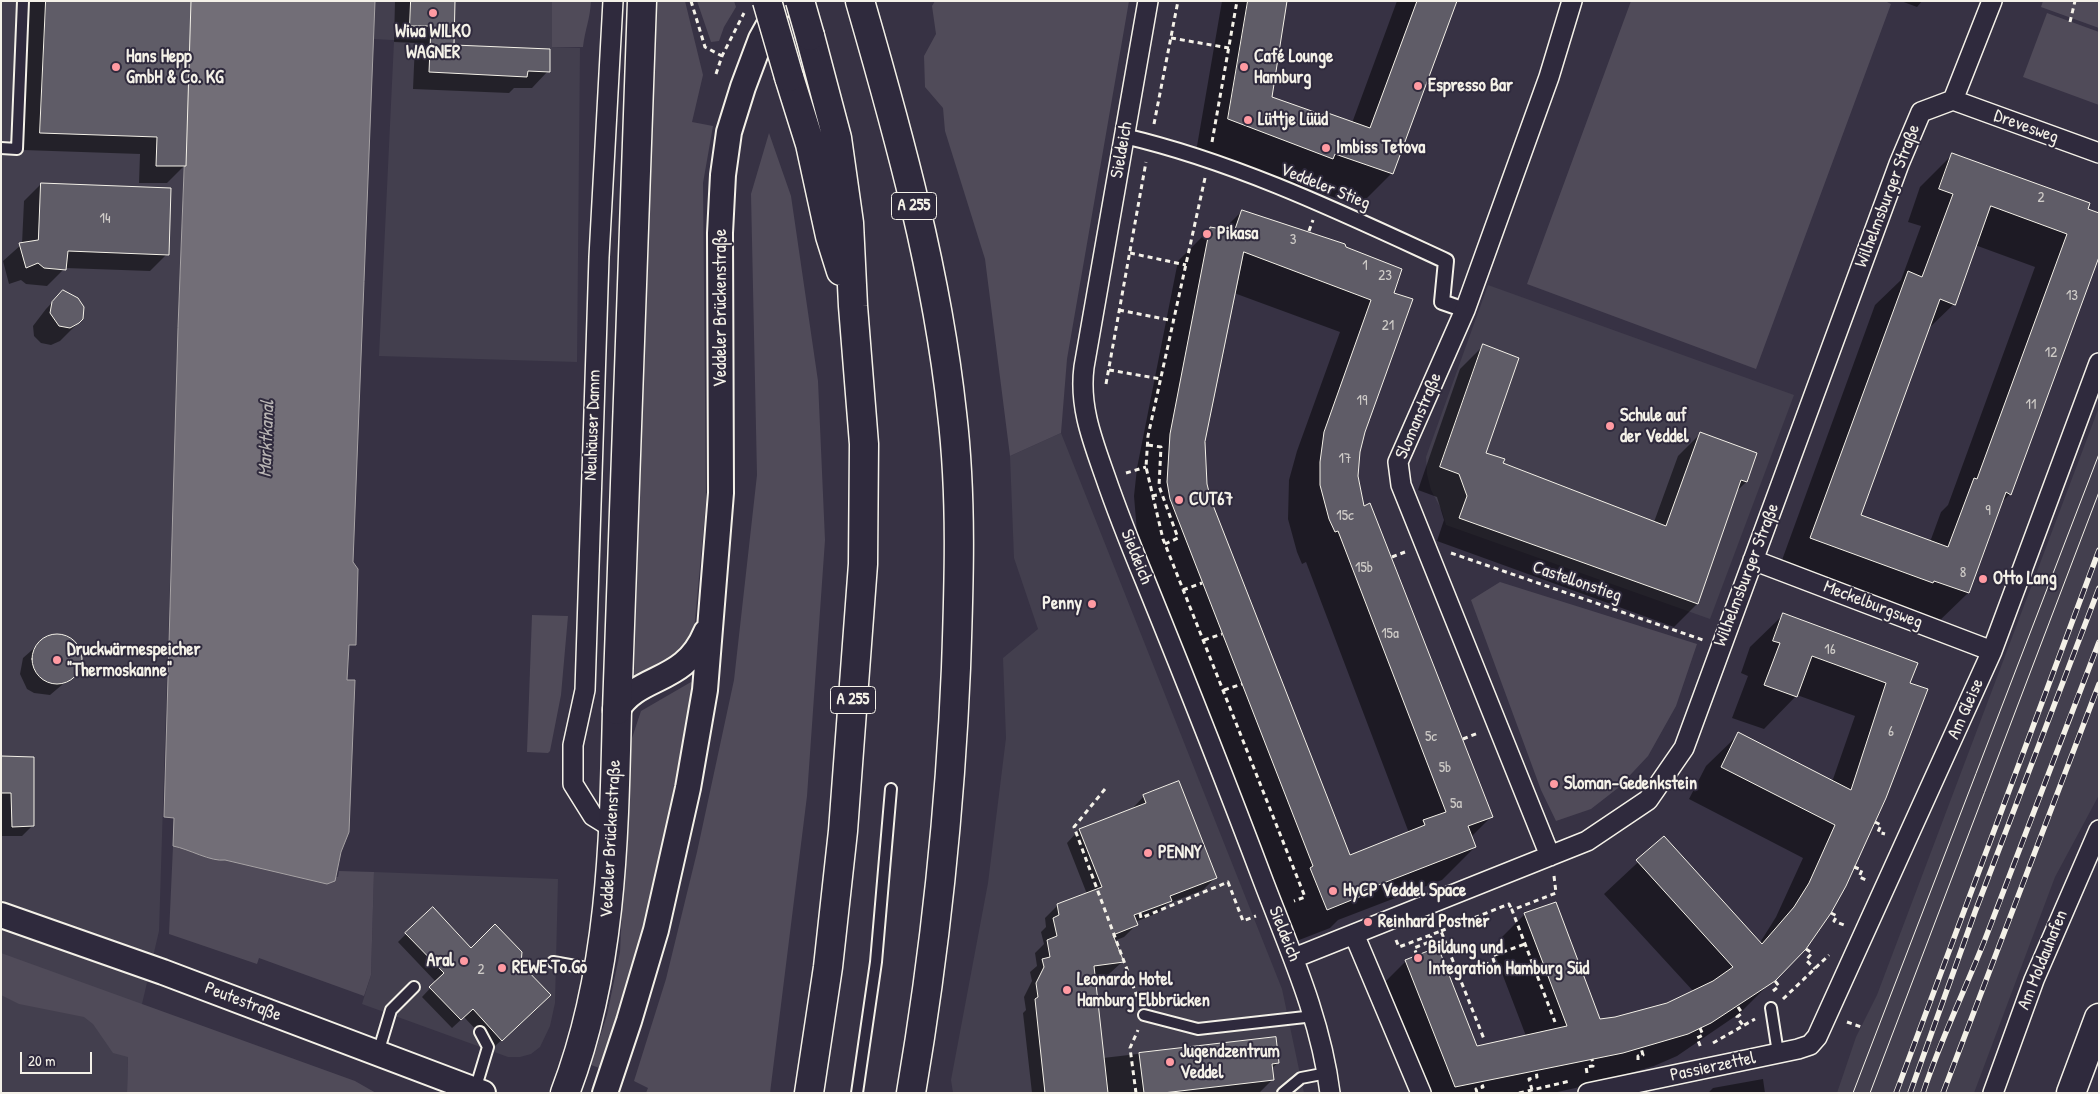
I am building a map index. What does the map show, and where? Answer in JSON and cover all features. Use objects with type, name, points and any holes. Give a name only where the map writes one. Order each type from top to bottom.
[{"type":"main road","points":[[616,710],[642,1]]},
{"type":"main road","name":"A 255","points":[[800,1],[837,138],[849,223],[853,306],[864,444],[863,564],[843,831],[828,967],[809,1093]]},
{"type":"main road","name":"A 255","points":[[860,1],[885,88],[930,268],[952,413],[960,547],[952,763],[935,933],[911,1093]]},
{"type":"main road","points":[[756,5],[790,77],[810,144],[830,236],[853,306]]},
{"type":"main road","name":"Veddeler Brückenstraße","points":[[565,1093],[591,1011],[604,938],[614,828],[616,710]]},
{"type":"main road","points":[[2071,1093],[2099,1018]]},
{"type":"main road","points":[[916,1065],[926,1093]]},
{"type":"street","name":"Neuhäuser Damm","points":[[613,1],[599,256],[585,690],[574,745],[573,784],[593,816],[614,828]]},
{"type":"street","name":"Veddeler Brückenstraße","points":[[605,1093],[656,930],[688,788],[705,690],[708,625],[720,493],[720,233],[723,175],[729,132],[743,87],[761,39],[782,1]]},
{"type":"street","name":"Sieldeich","points":[[1148,1],[1084,367],[1082,384],[1084,414],[1120,519],[1213,747],[1294,958],[1314,1016],[1330,1093]]},
{"type":"street","name":"Slomanstraße","points":[[1550,856],[1401,485],[1398,462],[1465,310],[1549,77],[1572,1]]},
{"type":"street","points":[[1953,100],[1992,1]]},
{"type":"street","name":"Drevesweg","points":[[1953,100],[2099,153]]},
{"type":"street","name":"Wilhelmsburger Straße","points":[[1294,958],[1587,841],[1648,800],[1684,748],[1899,164],[1921,112],[1953,100]]},
{"type":"street","name":"Veddeler Stieg","points":[[1124,136],[1150,142],[1209,162],[1319,203],[1446,261],[1442,302],[1465,310]]},
{"type":"street","name":"Am Gleise","points":[[1810,1046],[1817,1037],[1828,1015],[1992,651],[2099,362]]},
{"type":"street","name":"Meckelburgsweg","points":[[1753,560],[1992,651]]},
{"type":"street","name":"Veddeler Brückenstraße","points":[[616,710],[636,691],[669,674],[688,661],[700,646],[708,625]]},
{"type":"street","name":"Am Moldauhafen","points":[[1993,1093],[2034,980],[2099,830]]},
{"type":"street","name":"Peutestraße","points":[[1,915],[154,969],[378,1054],[450,1087],[479,1091]]},
{"type":"street","points":[[1354,934],[1421,1093]]},
{"type":"street","name":"Passierzettel","points":[[1583,1086],[1810,1046]]},
{"type":"lane","points":[[1,148],[17,148],[22,1]]},
{"type":"lane","points":[[857,1093],[876,962],[891,789]]},
{"type":"lane","points":[[553,962],[599,970]]},
{"type":"lane","points":[[378,1054],[391,1010],[414,988]]},
{"type":"lane","points":[[1772,1008],[1778,1053]]},
{"type":"lane","points":[[1144,1015],[1198,1029],[1314,1016]]},
{"type":"lane","points":[[479,1091],[488,1047],[480,1032]]},
{"type":"lane","points":[[1283,1093],[1301,1078],[1327,1073]]},
{"type":"path","points":[[691,1],[705,47],[722,56]]},
{"type":"path","points":[[1105,393],[1150,142],[1178,1]]},
{"type":"path","points":[[1140,913],[1141,918],[1228,882],[1243,921],[1305,897],[1165,544],[1146,467],[1148,445],[1161,379],[1209,162],[1237,1]]},
{"type":"path","points":[[2070,22],[2075,1]]},
{"type":"path","points":[[716,74],[722,56],[756,5]]},
{"type":"path","points":[[1171,38],[1229,48]]},
{"type":"path","points":[[1130,253],[1186,265]]},
{"type":"path","points":[[1119,310],[1174,321]]},
{"type":"path","points":[[1109,370],[1161,379]]},
{"type":"path","points":[[1148,445],[1162,447],[1159,469],[1161,494],[1178,538],[1165,544]]},
{"type":"path","points":[[1152,496],[1161,494]]},
{"type":"path","name":"Castellonstieg","points":[[1425,544],[1720,646]]},
{"type":"path","points":[[1183,590],[1202,583]]},
{"type":"path","points":[[1204,640],[1222,634]]},
{"type":"path","points":[[1224,690],[1242,684]]},
{"type":"path","points":[[1105,789],[1074,827],[1144,1015],[1130,1048],[1136,1093]]},
{"type":"path","points":[[1875,822],[1881,825],[1878,832]]},
{"type":"path","points":[[1512,910],[1556,893],[1550,856]]},
{"type":"path","points":[[1854,867],[1862,870],[1859,877]]},
{"type":"path","points":[[1406,944],[1509,904],[1555,1022]]},
{"type":"path","points":[[1831,913],[1837,916],[1834,920],[1848,927]]},
{"type":"path","points":[[1441,931],[1484,1039]]},
{"type":"path","points":[[1417,955],[1414,948],[1432,941],[1430,935]]},
{"type":"path","points":[[1459,976],[1494,961],[1492,956],[1525,944]]},
{"type":"path","points":[[1693,1052],[1702,1050],[1772,1008],[1835,948]]},
{"type":"path","points":[[1806,949],[1812,953],[1806,960],[1815,969]]},
{"type":"path","points":[[1773,991],[1779,986],[1774,981]]},
{"type":"path","points":[[1738,1007],[1742,1013],[1737,1017],[1744,1026]]},
{"type":"path","points":[[1700,1028],[1703,1035],[1697,1038],[1702,1050]]},
{"type":"path","points":[[1638,1056],[1643,1055],[1641,1048]]},
{"type":"path","points":[[1586,1067],[1593,1066],[1592,1059]]},
{"type":"path","points":[[1532,1090],[1529,1078],[1537,1077],[1536,1071]]},
{"type":"path","points":[[1477,1093],[1476,1089],[1483,1088],[1482,1082]]},
{"type":"path","points":[[1519,1093],[1532,1090],[1583,1086]]},
{"type":"shaded area","points":[[1,1],[191,1],[178,328],[159,931],[142,1004],[132,1029],[128,1057],[127,1093],[1,1093]]},
{"type":"shaded area","points":[[375,1],[552,1],[552,47],[580,48],[577,362],[379,356],[394,41],[470,44],[373,39]]},
{"type":"shaded area","points":[[552,1],[591,1],[583,47],[552,47]]},
{"type":"shaded area","points":[[655,1],[685,1],[703,75],[692,122],[713,126],[703,183],[706,502],[694,631],[676,655],[634,675]]},
{"type":"shaded area","points":[[697,1],[734,1],[736,7],[724,27],[719,41],[711,42]]},
{"type":"shaded area","points":[[935,1],[1129,1],[1067,359],[1061,433],[1010,456],[985,259],[945,131],[943,108],[925,87],[924,56],[936,34],[932,6]]},
{"type":"shaded area","points":[[1631,1],[1885,1],[1891,4],[1756,369],[1527,284]]},
{"type":"shaded area","points":[[2043,1],[2099,1],[2099,28],[2041,7]]},
{"type":"shaded area","points":[[2047,13],[2099,32],[2099,105],[2023,77]]},
{"type":"shaded area","points":[[769,133],[791,196],[818,381],[825,540],[807,796],[770,1093],[646,1093],[648,1088],[634,1081],[666,979],[697,852],[734,680],[757,475],[751,194]]},
{"type":"shaded area","name":"Schule auf der Veddel","points":[[1488,285],[1794,395],[1710,619],[1446,525],[1442,511],[1431,490],[1427,474],[1426,457]]},
{"type":"shaded area","points":[[2099,407],[2099,795],[2055,877],[1974,1093],[1837,1093],[1856,1037],[1877,995]]},
{"type":"shaded area","points":[[1061,433],[1282,989],[1304,1093],[953,1093],[951,1080],[988,883],[1006,738],[1003,658],[1038,629],[1014,558],[1010,456]]},
{"type":"shaded area","points":[[1500,582],[1697,644],[1676,706],[1648,756],[1618,788],[1591,809],[1556,821],[1541,790],[1471,600]]},
{"type":"shaded area","points":[[532,615],[568,616],[561,695],[550,751],[548,753],[527,752]]},
{"type":"shaded area","points":[[691,682],[696,686],[674,814],[647,927],[605,1070],[591,1065],[607,1015],[620,952],[630,744],[641,711]]},
{"type":"shaded area","points":[[173,846],[213,859],[338,877],[339,871],[374,872],[371,975],[364,996],[259,958],[257,964],[169,934]]},
{"type":"shaded area","name":"Aral","points":[[374,872],[558,879],[555,1003],[550,1026],[540,1047],[531,1054],[520,1057],[508,1057],[362,1004],[371,975]]},
{"type":"shaded area","points":[[1,953],[355,1081],[376,1093],[127,1093],[128,1057],[113,1053],[93,1024],[84,1017],[19,1004],[1,995]]},
{"type":"water","name":"Marktkanal","points":[[191,1],[375,1],[353,562],[358,569],[356,645],[349,645],[347,680],[355,680],[349,832],[341,852],[335,881],[327,884],[225,860],[213,859],[173,846],[174,818],[164,817],[178,328]]},
{"type":"building","name":"Hans Hepp GmbH & Co. KG","points":[[46,1],[191,1],[186,166],[156,166],[157,137],[40,133]]},
{"type":"building","points":[[411,1],[455,1],[454,45],[550,49],[550,72],[528,71],[527,77],[429,72],[431,26],[410,26]]},
{"type":"building","points":[[1248,1],[1287,1],[1272,97],[1323,115],[1325,112],[1370,128],[1417,1],[1457,1],[1393,174],[1335,154],[1333,159],[1228,119]]},
{"type":"building","points":[[1952,153],[2090,203],[2088,209],[2099,213],[2099,257],[2011,495],[2006,492],[1969,593],[1934,581],[1933,583],[1810,538],[1908,271],[1922,277],[1953,194],[1939,189]],"holes":[[[1991,206],[2067,234],[1977,479],[1974,478],[1948,547],[1861,515],[1940,299],[1955,305]]]},
{"type":"building","points":[[41,183],[171,188],[169,255],[68,251],[66,270],[44,268],[38,263],[26,268],[19,243],[38,240]]},
{"type":"building","points":[[1242,210],[1345,244],[1346,247],[1402,269],[1394,293],[1413,299],[1365,432],[1360,452],[1358,476],[1364,506],[1370,503],[1493,817],[1468,826],[1476,847],[1363,891],[1364,895],[1327,910],[1310,868],[1313,866],[1170,499],[1167,482],[1170,434],[1210,227],[1234,231]],"holes":[[[1244,252],[1371,300],[1324,432],[1320,462],[1320,485],[1329,519],[1335,532],[1338,531],[1446,812],[1423,820],[1425,825],[1350,855],[1211,500],[1207,484],[1205,442]]]},
{"type":"building","points":[[63,290],[78,298],[84,307],[83,319],[70,328],[59,326],[50,313],[52,302]]},
{"type":"building","points":[[1483,344],[1519,358],[1486,453],[1505,459],[1503,463],[1666,526],[1700,432],[1757,453],[1747,482],[1741,480],[1698,604],[1459,518],[1467,496],[1459,474],[1440,467]]},
{"type":"building","points":[[1783,613],[1918,663],[1910,683],[1928,689],[1886,798],[1846,886],[1831,913],[1806,949],[1775,981],[1711,1023],[1688,1034],[1623,1053],[1455,1087],[1405,960],[1438,947],[1477,1046],[1567,1026],[1524,913],[1556,902],[1600,1019],[1615,1017],[1667,1003],[1713,981],[1733,967],[1636,860],[1664,836],[1762,944],[1794,907],[1809,883],[1835,825],[1721,767],[1738,732],[1851,790],[1886,683],[1812,656],[1797,697],[1764,685],[1780,643],[1773,641]]},
{"type":"building","name":"Druckwärmespeicher \"Thermoskanne\"","points":[[52,634],[62,634],[75,641],[82,654],[82,664],[75,677],[62,684],[52,684],[43,680],[36,673],[32,664],[32,654],[36,645],[43,638]]},
{"type":"building","points":[[1,756],[34,757],[34,826],[12,827],[11,793],[1,793]]},
{"type":"building","points":[[1179,781],[1217,878],[1170,896],[1172,901],[1134,915],[1138,925],[1113,935],[1124,962],[1094,966],[1108,1093],[1045,1093],[1035,999],[1038,997],[1036,983],[1044,967],[1042,959],[1050,957],[1047,940],[1057,936],[1053,918],[1059,915],[1057,904],[1102,887],[1079,829],[1146,803],[1143,795]]},
{"type":"building","points":[[433,907],[471,948],[495,924],[522,952],[521,964],[551,995],[502,1041],[473,1009],[461,1020],[429,987],[444,973],[405,933]]},
{"type":"building","points":[[1276,1037],[1279,1063],[1272,1064],[1274,1080],[1163,1093],[1144,1093],[1139,1053]]},
{"type":"tram line","points":[[1853,1093],[2099,454]]},
{"type":"tram line","points":[[1870,1093],[2099,492]]},
{"type":"railway","points":[[1896,1093],[2099,550]]},
{"type":"railway","points":[[1910,1093],[1975,912],[2099,588]]},
{"type":"railway","points":[[1923,1093],[1944,1036],[1984,942],[2099,642]]},
{"type":"railway","points":[[1943,1093],[2099,684]]},
{"type":"place","name":"Wiwa WILKO WAGNER","points":[[433,13]]},
{"type":"place","name":"Hans Hepp GmbH & Co. KG","points":[[116,67]]},
{"type":"place","name":"Café Lounge Hamburg","points":[[1244,67]]},
{"type":"place","name":"Espresso Bar","points":[[1418,86]]},
{"type":"place","name":"Lüttje Lüüd","points":[[1248,120]]},
{"type":"place","name":"Imbiss Tetova","points":[[1326,148]]},
{"type":"place","name":"Pikasa","points":[[1207,234]]},
{"type":"place","name":"Schule auf der Veddel","points":[[1610,426]]},
{"type":"place","name":"CUT67","points":[[1179,500]]},
{"type":"place","name":"Otto Lang","points":[[1983,579]]},
{"type":"place","name":"Penny","points":[[1092,604]]},
{"type":"place","name":"Druckwärmespeicher \"Thermoskanne\"","points":[[57,660]]},
{"type":"place","name":"Sloman-Gedenkstein","points":[[1554,784]]},
{"type":"place","name":"PENNY","points":[[1148,853]]},
{"type":"place","name":"HyCP Veddel Space","points":[[1333,891]]},
{"type":"place","name":"Reinhard Postner","points":[[1368,922]]},
{"type":"place","name":"Bildung und Integration Hamburg Süd","points":[[1418,958]]},
{"type":"place","name":"Aral","points":[[464,961]]},
{"type":"place","name":"REWE To Go","points":[[502,968]]},
{"type":"place","name":"Leonardo Hotel Hamburg Elbbrücken","points":[[1067,990]]},
{"type":"place","name":"Jugendzentrum Veddel","points":[[1170,1062]]}]
